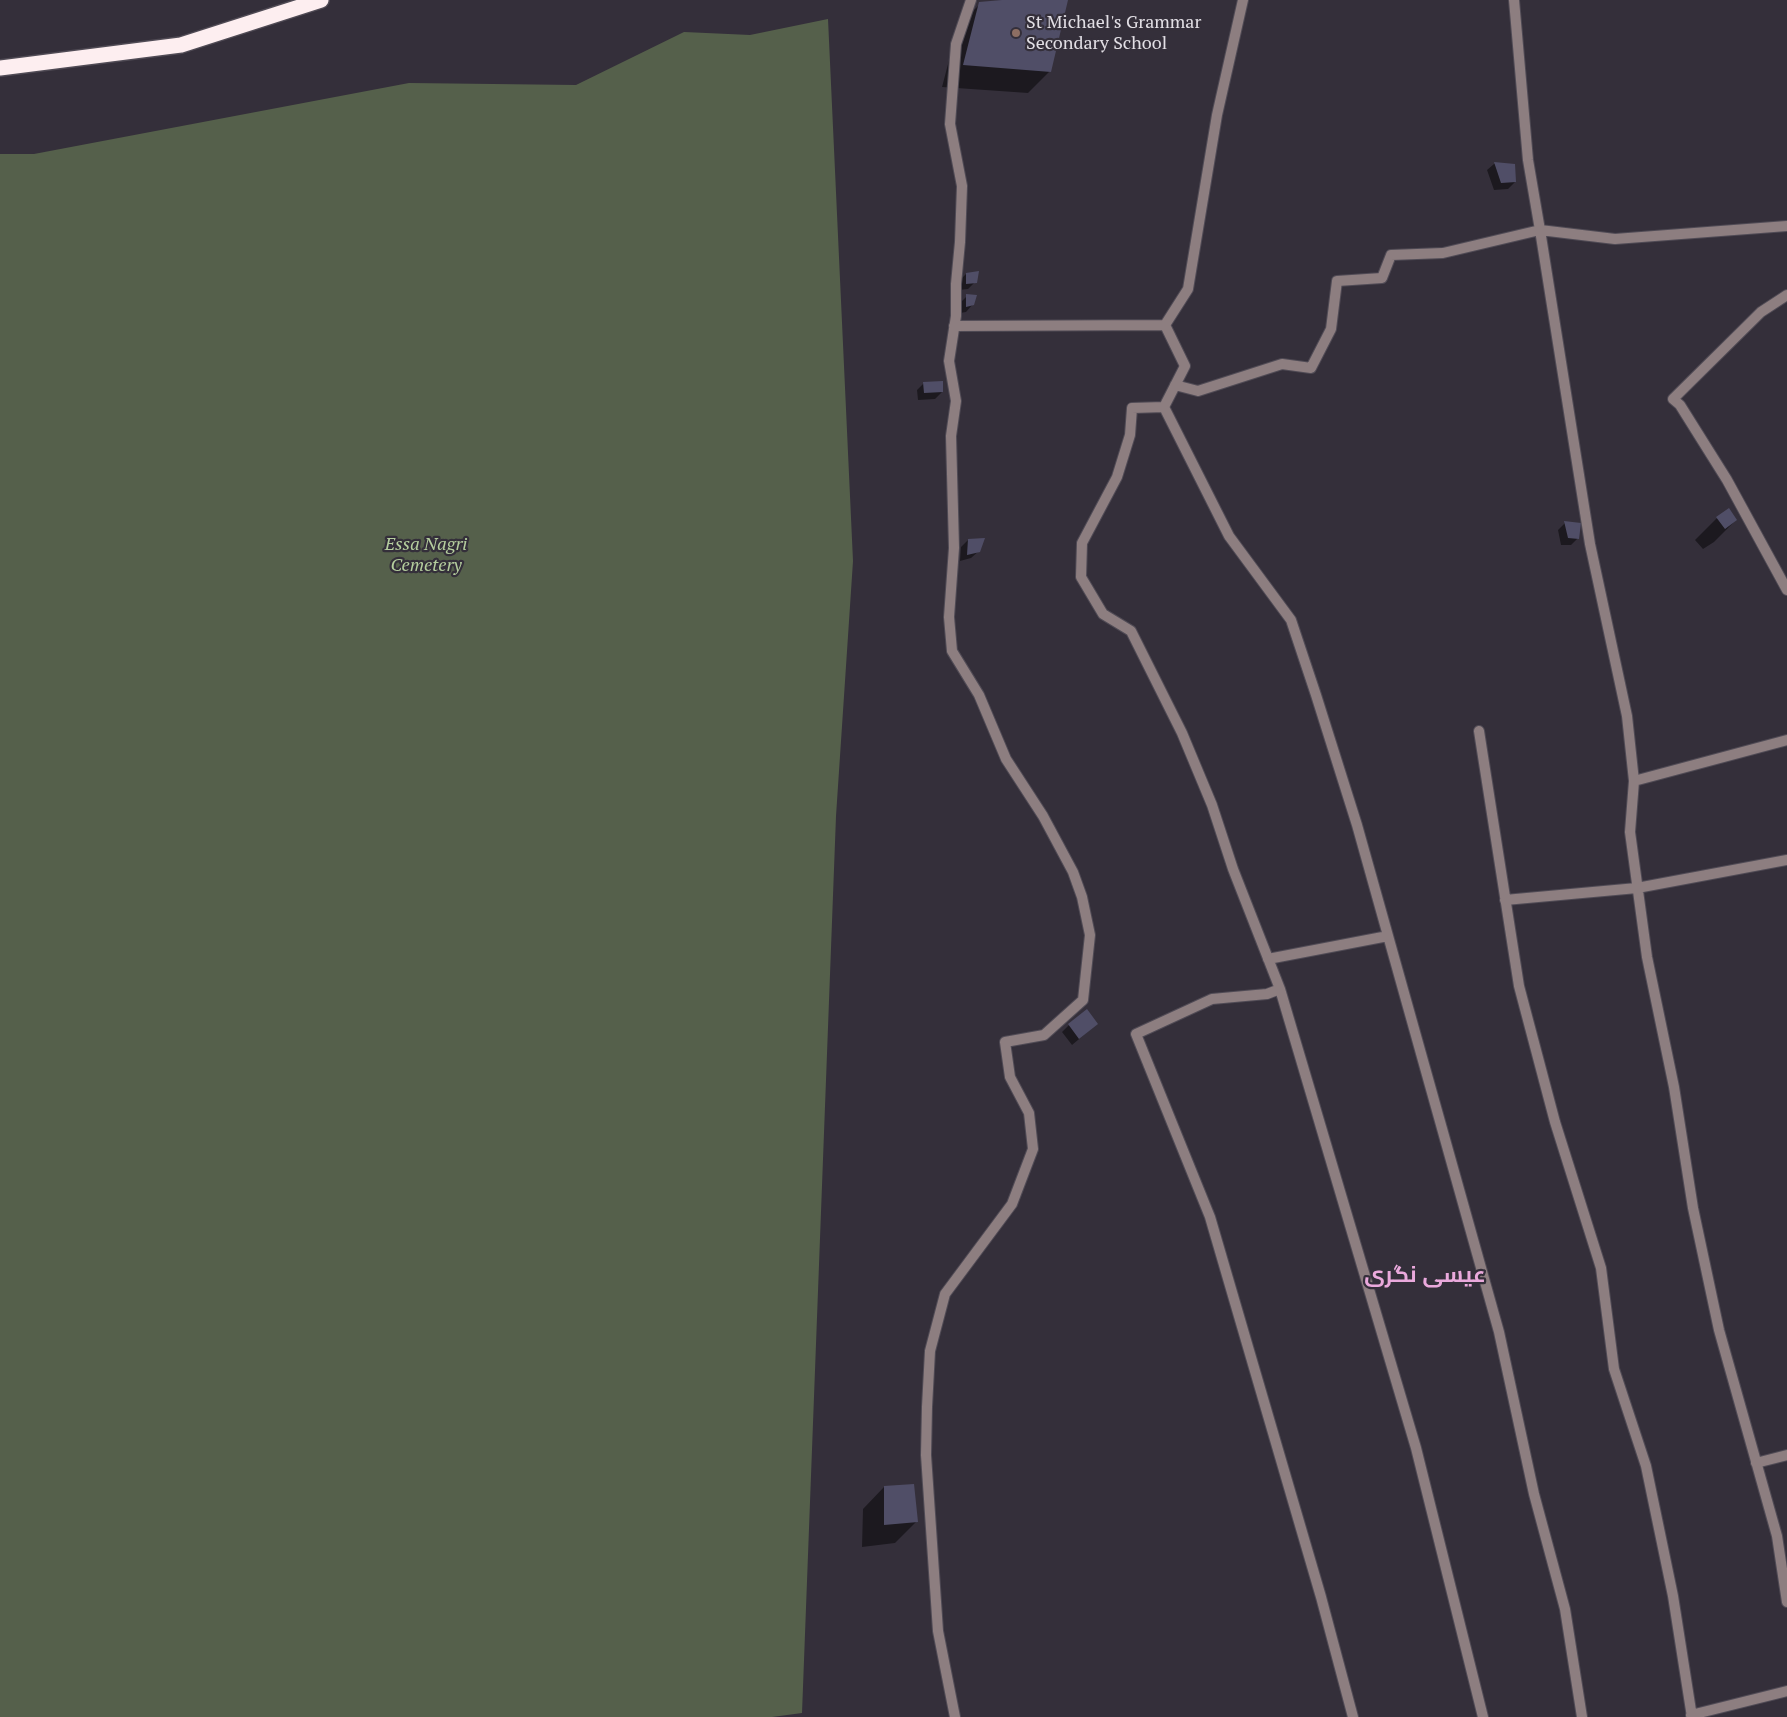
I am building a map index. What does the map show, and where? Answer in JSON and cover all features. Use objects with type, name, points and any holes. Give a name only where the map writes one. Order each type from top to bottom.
[{"type":"highway","points":[[0,68],[181,45],[321,0]]},
{"type":"street","points":[[955,1717],[938,1631],[926,1455],[930,1351],[945,1294],[1012,1204],[1033,1149],[1029,1113],[1010,1077],[1005,1042],[1044,1034],[1083,1000],[1090,935],[1082,897],[1073,872],[1043,816],[1006,758],[979,695],[952,651],[949,617],[954,548],[951,436],[956,401],[949,361],[954,326],[962,186],[950,124],[956,44],[971,0]]},
{"type":"street","points":[[1165,325],[1188,289],[1217,115],[1243,0]]},
{"type":"street","points":[[1514,0],[1528,160],[1590,544],[1627,716],[1634,782],[1630,832],[1647,957],[1674,1087],[1695,1218],[1719,1330],[1777,1536],[1787,1602]]},
{"type":"street","points":[[1175,385],[1198,391],[1282,364],[1311,368],[1331,329],[1336,281],[1382,278],[1390,255],[1443,253],[1540,230],[1615,238],[1787,226]]},
{"type":"street","points":[[1787,295],[1762,312],[1673,398],[1680,405],[1727,480],[1787,590]]},
{"type":"street","points":[[954,326],[1165,325]]},
{"type":"street","points":[[1164,407],[1184,366],[1165,325]]},
{"type":"street","points":[[1164,407],[1229,536],[1291,620],[1354,816],[1499,1332],[1534,1494],[1565,1609],[1582,1717]]},
{"type":"street","points":[[1164,407],[1132,408],[1130,435],[1116,477],[1082,543],[1081,577],[1103,614],[1131,630],[1182,733],[1212,805],[1233,870],[1280,989],[1416,1448],[1482,1717]]},
{"type":"street","points":[[1479,731],[1519,986],[1555,1122],[1601,1268],[1614,1369],[1646,1466],[1673,1596],[1692,1716],[1787,1691]]},
{"type":"street","points":[[1634,782],[1787,740]]},
{"type":"street","points":[[1505,900],[1637,888],[1787,860]]},
{"type":"street","points":[[1268,959],[1388,936]]},
{"type":"street","points":[[1280,989],[1267,994],[1212,999],[1136,1034],[1210,1217],[1354,1717]]},
{"type":"street","points":[[1756,1463],[1787,1455]]},
{"type":"green space","name":"Essa Nagri Cemetery","points":[[828,19],[853,561],[836,816],[802,1713],[772,1717],[0,1717],[0,154],[34,154],[409,83],[576,85],[684,32],[750,35]]},
{"type":"building","points":[[1068,0],[1051,72],[963,65],[979,2]]},
{"type":"building","points":[[1494,162],[1515,164],[1516,182],[1501,183]]},
{"type":"building","points":[[979,271],[977,283],[966,284],[966,273]]},
{"type":"building","points":[[966,294],[977,295],[974,305],[966,307]]},
{"type":"building","points":[[943,381],[943,392],[924,393],[923,382]]},
{"type":"building","points":[[1729,508],[1737,520],[1725,529],[1716,517]]},
{"type":"building","points":[[1564,521],[1581,523],[1579,539],[1568,538]]},
{"type":"building","points":[[985,538],[980,552],[967,555],[968,539]]},
{"type":"building","points":[[1087,1009],[1098,1024],[1079,1039],[1068,1024]]},
{"type":"building","points":[[914,1484],[918,1522],[884,1525],[884,1486]]},
{"type":"place","name":"St Michael's Grammar Secondary School","points":[[1016,33]]},
{"type":"district","name":"عیسی نگری","points":[[1425,1276]]}]
